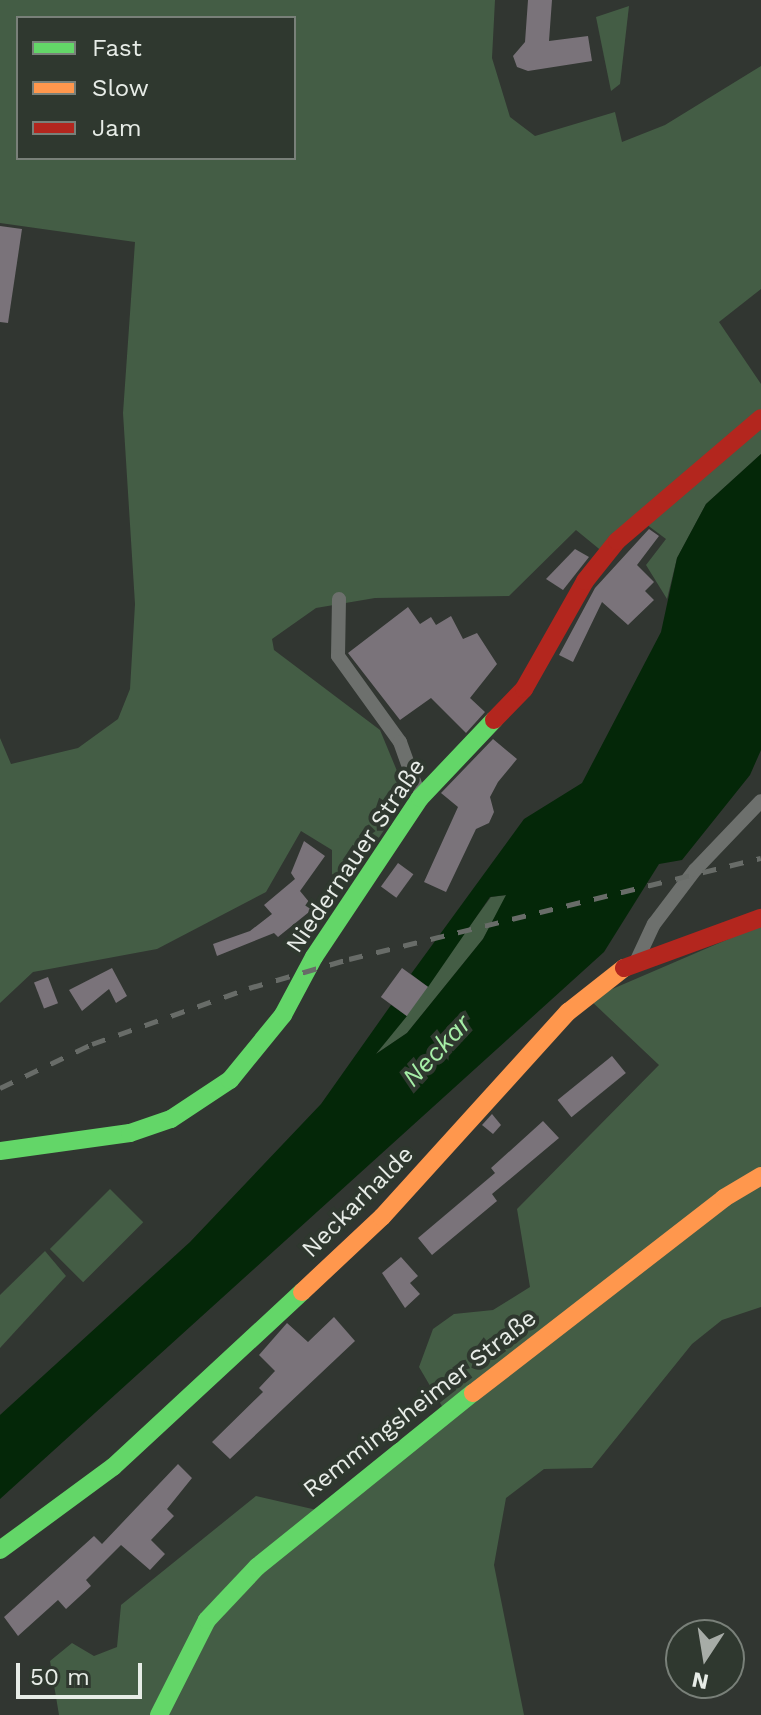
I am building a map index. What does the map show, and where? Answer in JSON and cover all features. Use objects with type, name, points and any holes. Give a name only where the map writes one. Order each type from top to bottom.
[{"type":"street","name":"Niedernauer Straße","points":[[0,1151],[130,1133],[181,1114],[230,1080],[283,1015],[314,957],[420,798],[524,689],[585,581],[617,541],[761,418]]},
{"type":"street","points":[[339,599],[338,656],[400,742],[420,798]]},
{"type":"street","points":[[637,960],[654,924],[695,870],[761,801]]},
{"type":"street","name":"Neckarhalde","points":[[0,1550],[113,1467],[382,1217],[568,1012],[637,960],[761,918]]},
{"type":"street","name":"Remmingsheimer Straße","points":[[159,1715],[207,1620],[257,1567],[321,1511],[665,1243],[761,1176]]},
{"type":"shaded area","points":[[0,0],[495,0],[492,58],[510,117],[535,136],[615,112],[622,142],[665,125],[761,66],[761,289],[719,322],[761,384],[761,454],[706,504],[677,558],[667,599],[646,565],[666,539],[646,524],[609,557],[576,530],[509,596],[375,598],[316,608],[272,639],[274,650],[380,730],[407,795],[348,885],[332,874],[332,850],[301,831],[266,892],[157,949],[33,972],[0,1003],[0,738],[11,764],[78,748],[118,719],[130,689],[135,604],[123,413],[135,242],[0,223]]},
{"type":"shaded area","points":[[629,6],[620,84],[611,91],[596,17]]},
{"type":"shaded area","points":[[507,895],[483,939],[407,1033],[373,1056],[491,897]]},
{"type":"shaded area","points":[[761,925],[761,1307],[722,1320],[692,1344],[592,1468],[544,1469],[506,1498],[494,1565],[524,1715],[59,1715],[50,1661],[72,1643],[94,1656],[117,1647],[121,1605],[256,1496],[321,1511],[446,1413],[419,1367],[433,1329],[454,1314],[493,1310],[530,1287],[517,1209],[659,1065],[589,999]]},
{"type":"shaded area","points":[[110,1189],[143,1222],[83,1282],[50,1249]]},
{"type":"shaded area","points":[[45,1251],[66,1276],[0,1348],[0,1295]]},
{"type":"water","name":"Neckar","points":[[761,454],[761,750],[750,775],[682,860],[659,864],[604,952],[0,1499],[0,1415],[190,1242],[321,1104],[391,1005],[407,1016],[376,1054],[407,1033],[483,939],[506,895],[490,897],[428,987],[411,974],[524,819],[582,783],[661,632],[677,558],[706,504]]},
{"type":"building","points":[[528,0],[552,0],[549,41],[588,36],[592,61],[528,71],[517,67],[513,56],[525,42]]},
{"type":"building","points":[[0,226],[22,229],[8,323],[0,322]]},
{"type":"building","points":[[649,529],[659,536],[637,565],[654,582],[645,591],[654,600],[628,625],[602,602],[573,662],[559,655],[595,588]]},
{"type":"building","points":[[575,549],[589,557],[563,590],[546,579]]},
{"type":"building","points":[[408,607],[420,624],[431,617],[436,625],[451,616],[463,639],[477,633],[497,664],[470,698],[485,712],[466,733],[431,698],[400,720],[348,653]]},
{"type":"building","points":[[493,739],[517,759],[498,782],[490,797],[494,812],[489,823],[476,829],[446,892],[424,882],[458,807],[441,793]]},
{"type":"building","points":[[304,841],[325,856],[300,891],[314,908],[278,937],[274,933],[217,956],[213,944],[250,931],[272,914],[264,905],[295,879],[291,873]]},
{"type":"building","points":[[398,863],[413,874],[396,898],[381,886]]},
{"type":"building","points":[[112,968],[127,996],[116,1003],[109,989],[82,1011],[69,990]]},
{"type":"building","points":[[402,968],[428,987],[407,1016],[381,997]]},
{"type":"building","points":[[48,977],[58,1003],[44,1009],[34,982]]},
{"type":"building","points":[[612,1056],[626,1073],[571,1117],[558,1100]]},
{"type":"building","points":[[492,1114],[501,1125],[493,1134],[482,1125]]},
{"type":"building","points":[[543,1121],[559,1138],[492,1194],[497,1201],[432,1255],[418,1238],[495,1173],[491,1168]]},
{"type":"building","points":[[401,1257],[418,1276],[410,1283],[420,1294],[405,1308],[382,1273]]},
{"type":"building","points":[[334,1317],[355,1341],[230,1459],[212,1442],[263,1392],[259,1388],[275,1371],[259,1355],[287,1323],[308,1342]]},
{"type":"building","points":[[178,1464],[192,1478],[167,1509],[174,1516],[151,1540],[165,1554],[150,1570],[121,1545],[86,1580],[91,1586],[66,1609],[58,1600],[18,1636],[4,1617],[94,1536],[102,1544]]},
{"type":"railway","points":[[0,1088],[92,1044],[249,988],[349,959],[761,858]]},
{"type":"traffic: fast","points":[[0,1151],[130,1133],[171,1119],[230,1080],[283,1015],[314,957],[420,798],[494,720]]},
{"type":"traffic: fast","points":[[0,1550],[113,1467],[302,1292]]},
{"type":"traffic: fast","points":[[159,1715],[207,1620],[257,1567],[473,1393]]},
{"type":"traffic: slow","points":[[302,1292],[382,1217],[568,1012],[624,968]]},
{"type":"traffic: slow","points":[[473,1393],[724,1198],[761,1176]]},
{"type":"traffic: jam","points":[[494,720],[524,689],[585,581],[617,541],[761,418]]},
{"type":"traffic: jam","points":[[624,968],[761,918]]}]
